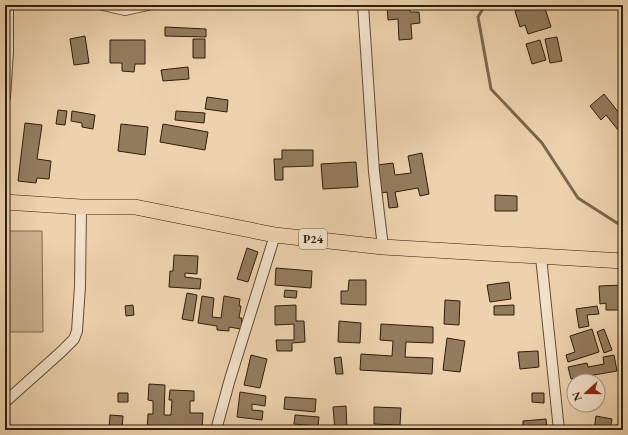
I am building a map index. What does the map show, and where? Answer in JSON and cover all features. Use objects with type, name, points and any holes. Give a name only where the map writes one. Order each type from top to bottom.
[{"type":"main road","name":"P24","points":[[5,202],[135,207],[276,235],[384,247],[623,261]]},
{"type":"street","points":[[5,97],[8,52],[8,5]]},
{"type":"street","points":[[103,5],[125,10],[148,5]]},
{"type":"street","points":[[363,5],[374,172],[384,247]]},
{"type":"street","points":[[5,402],[74,339],[77,331],[80,286],[81,206]]},
{"type":"street","points":[[216,430],[230,379],[276,235]]},
{"type":"street","points":[[541,257],[559,430]]},
{"type":"shaded area","points":[[5,231],[42,231],[43,332],[5,332]]},
{"type":"building","points":[[387,5],[410,5],[410,12],[419,12],[420,23],[411,24],[412,39],[399,40],[398,19],[388,20]]},
{"type":"building","points":[[537,5],[544,5],[551,27],[528,34],[525,25],[520,27],[515,11]]},
{"type":"building","points":[[165,27],[206,29],[206,37],[165,36]]},
{"type":"building","points":[[85,36],[89,63],[74,65],[70,39]]},
{"type":"building","points":[[557,37],[562,61],[550,63],[545,39]]},
{"type":"building","points":[[193,39],[205,39],[205,58],[193,58]]},
{"type":"building","points":[[110,40],[145,40],[145,64],[135,64],[134,72],[122,71],[122,63],[110,63]]},
{"type":"building","points":[[540,40],[546,60],[532,64],[526,44]]},
{"type":"building","points":[[188,67],[189,79],[163,81],[161,70]]},
{"type":"building","points":[[604,94],[623,118],[622,135],[606,115],[601,120],[590,106]]},
{"type":"building","points":[[207,97],[228,100],[227,112],[205,109]]},
{"type":"building","points":[[58,110],[67,111],[65,125],[56,124]]},
{"type":"building","points":[[72,111],[95,115],[93,129],[82,127],[82,123],[71,121]]},
{"type":"building","points":[[176,111],[205,113],[204,123],[175,120]]},
{"type":"building","points":[[25,123],[42,125],[37,159],[51,161],[49,179],[37,178],[36,183],[18,181]]},
{"type":"building","points":[[121,124],[148,127],[145,155],[118,151]]},
{"type":"building","points":[[163,124],[208,132],[205,150],[160,142]]},
{"type":"building","points":[[282,150],[313,150],[313,166],[283,167],[283,180],[275,180],[274,159],[282,159]]},
{"type":"building","points":[[422,153],[429,194],[420,196],[418,188],[395,192],[398,207],[389,208],[387,192],[382,193],[377,165],[393,163],[395,175],[411,173],[408,156]]},
{"type":"building","points":[[356,162],[358,187],[323,189],[321,164]]},
{"type":"building","points":[[495,195],[517,196],[517,211],[495,211]]},
{"type":"building","points":[[247,248],[258,252],[248,282],[237,279]]},
{"type":"building","points":[[174,255],[198,256],[197,274],[185,273],[185,277],[201,279],[200,289],[169,287],[170,271],[173,271]]},
{"type":"building","points":[[276,268],[312,271],[311,288],[275,285]]},
{"type":"building","points":[[349,280],[366,280],[366,305],[341,304],[341,291],[348,291]]},
{"type":"building","points":[[509,282],[511,299],[490,302],[487,285]]},
{"type":"building","points":[[623,285],[623,310],[606,310],[606,303],[600,304],[599,286]]},
{"type":"building","points":[[285,290],[297,291],[296,298],[284,297]]},
{"type":"building","points":[[187,293],[197,295],[193,321],[182,319]]},
{"type":"building","points":[[202,296],[214,298],[212,317],[221,318],[224,296],[240,299],[239,306],[241,306],[239,318],[242,318],[241,329],[229,327],[229,331],[217,330],[217,326],[198,323]]},
{"type":"building","points":[[445,300],[460,301],[459,325],[444,324]]},
{"type":"building","points":[[133,305],[134,315],[126,316],[125,306]]},
{"type":"building","points":[[296,305],[296,321],[304,321],[305,342],[292,343],[292,351],[277,351],[276,340],[294,340],[294,324],[275,325],[275,306]]},
{"type":"building","points":[[514,305],[514,315],[494,315],[494,306]]},
{"type":"building","points":[[597,306],[599,314],[587,315],[589,326],[579,328],[576,309]]},
{"type":"building","points":[[339,321],[361,323],[360,343],[338,342]]},
{"type":"building","points":[[381,324],[433,327],[433,343],[406,342],[405,357],[433,358],[432,374],[360,370],[361,354],[392,356],[393,341],[380,340]]},
{"type":"building","points":[[592,329],[599,352],[568,362],[566,355],[575,352],[570,336]]},
{"type":"building","points":[[604,329],[612,350],[604,353],[597,332]]},
{"type":"building","points":[[447,338],[465,341],[460,372],[443,370]]},
{"type":"building","points":[[538,351],[539,367],[520,369],[518,352]]},
{"type":"building","points":[[251,355],[267,359],[260,388],[244,385]]},
{"type":"building","points":[[614,355],[617,371],[606,373],[570,373],[568,367],[587,363],[588,367],[604,364],[603,357]]},
{"type":"building","points":[[341,357],[343,374],[336,374],[334,358]]},
{"type":"building","points":[[149,384],[165,385],[164,415],[171,415],[172,400],[169,400],[170,390],[194,391],[194,401],[190,401],[190,413],[203,413],[202,430],[147,430],[148,414],[153,414],[153,401],[148,400]]},
{"type":"building","points":[[240,392],[266,396],[265,406],[252,404],[252,410],[263,411],[262,420],[237,417]]},
{"type":"building","points":[[118,393],[128,393],[128,402],[118,402]]},
{"type":"building","points":[[532,393],[544,393],[544,403],[532,402]]},
{"type":"building","points":[[285,397],[316,399],[315,412],[284,409]]},
{"type":"building","points":[[346,406],[347,430],[335,430],[333,407]]},
{"type":"building","points":[[374,407],[401,408],[400,425],[374,424]]},
{"type":"building","points":[[110,415],[123,416],[122,430],[109,430]]},
{"type":"building","points":[[295,415],[319,417],[318,426],[294,424]]},
{"type":"building","points":[[596,416],[612,419],[610,430],[594,430]]},
{"type":"building","points":[[546,419],[547,430],[523,430],[523,421]]},
{"type":"building","points":[[616,425],[623,426],[623,430],[615,430]]},
{"type":"waterway","points":[[485,5],[478,17],[491,89],[542,143],[578,198],[617,223],[623,225]]}]
